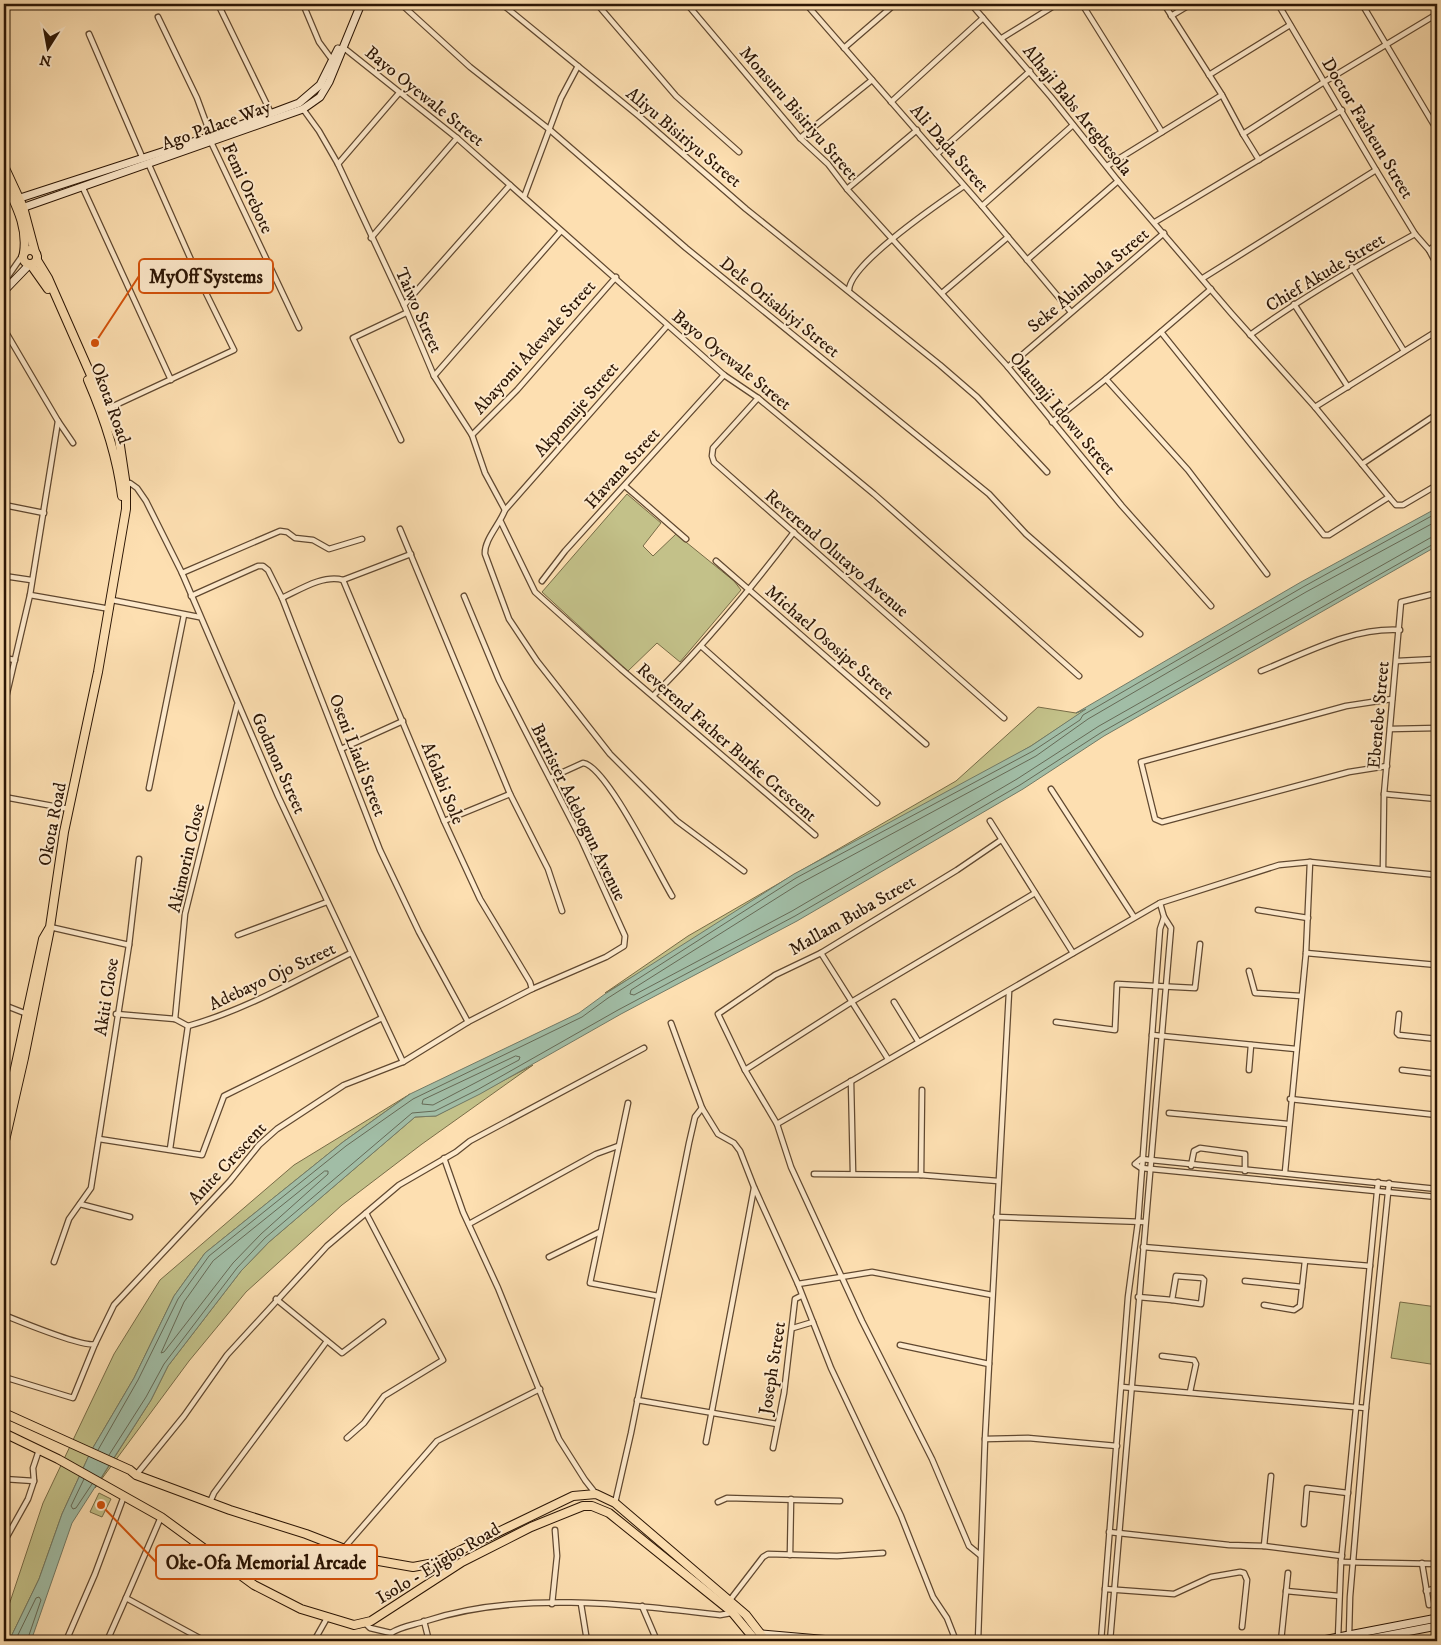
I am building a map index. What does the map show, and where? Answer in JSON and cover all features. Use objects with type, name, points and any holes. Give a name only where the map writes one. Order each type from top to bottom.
[{"type":"main road","name":"Ago Palace Way","points":[[211,139],[299,103],[308,97],[325,78],[357,4]]},
{"type":"main road","name":"Ago Palace Way","points":[[21,208],[211,139],[303,109],[323,93],[344,48],[361,4]]},
{"type":"main road","name":"Ago Palace Way","points":[[17,200],[91,174],[146,163]]},
{"type":"main road","points":[[4,166],[17,200]]},
{"type":"main road","points":[[4,179],[21,208],[35,252],[32,263],[4,291]]},
{"type":"main road","points":[[21,208],[25,232],[24,263],[32,263]]},
{"type":"main road","points":[[23,254],[29,250],[35,252]]},
{"type":"main road","name":"Okota Road","points":[[4,1119],[43,939],[50,927],[64,832],[112,600],[126,510],[126,486],[119,439],[108,410],[48,278],[32,263]]},
{"type":"main road","name":"Okota Road","points":[[32,263],[48,289],[101,410],[113,447],[122,494],[122,532]]},
{"type":"main road","points":[[4,1145],[49,940],[50,927]]},
{"type":"main road","name":"Isolo - Ejigbo Road","points":[[4,1413],[133,1472],[210,1502],[344,1548],[373,1560],[400,1566],[413,1567],[434,1562],[573,1496],[596,1494]]},
{"type":"main road","points":[[4,1433],[39,1450]]},
{"type":"main road","name":"Isolo - Ejigbo Road","points":[[39,1450],[161,1517],[254,1585],[292,1605],[327,1618],[354,1625],[365,1623],[439,1576],[531,1527],[573,1509],[592,1506],[609,1513],[732,1612],[756,1641]]},
{"type":"main road","points":[[596,1494],[615,1503],[730,1600],[749,1618],[764,1638],[842,1641]]},
{"type":"main road","points":[[434,1562],[439,1576]]},
{"type":"main road","points":[[1318,1641],[1437,1618]]},
{"type":"main road","points":[[1359,1641],[1437,1626]]},
{"type":"street","points":[[218,4],[271,113]]},
{"type":"street","points":[[303,4],[319,42],[333,61]]},
{"type":"street","name":"Dele Orisabiyi Street","points":[[401,4],[470,67],[550,130],[686,248],[989,494],[1033,540],[1140,634]]},
{"type":"street","name":"Aliyu Bisiriyu Street","points":[[502,4],[746,209],[849,290],[977,397],[1048,472]]},
{"type":"street","points":[[597,4],[676,96],[739,152]]},
{"type":"street","name":"Monsuru Bisiriyu Street","points":[[687,4],[800,138],[828,164],[847,189],[892,239]]},
{"type":"street","name":"Ali Dada Street","points":[[806,4],[917,130],[1070,312]]},
{"type":"street","points":[[844,48],[895,4]]},
{"type":"street","name":"Alhaji Babs Aregbesola","points":[[971,4],[1002,38],[1118,181],[1156,222],[1250,335],[1315,407],[1389,497]]},
{"type":"street","points":[[1002,38],[1057,4]]},
{"type":"street","points":[[1082,4],[1162,132]]},
{"type":"street","points":[[1164,4],[1222,95],[1259,160]]},
{"type":"street","points":[[1171,16],[1191,4]]},
{"type":"street","name":"Doctor Fasheun Street","points":[[1278,4],[1376,170],[1415,234],[1429,250],[1437,265]]},
{"type":"street","points":[[1362,4],[1437,130]]},
{"type":"street","points":[[1244,134],[1324,82],[1437,14]]},
{"type":"street","name":"Femi Orebote","points":[[158,17],[196,98],[211,139],[299,328]]},
{"type":"street","points":[[892,102],[983,18]]},
{"type":"street","points":[[1209,76],[1290,25]]},
{"type":"street","points":[[89,34],[146,163],[234,350],[108,410]]},
{"type":"street","name":"Bayo Oyewale Street","points":[[344,48],[457,138],[560,231],[616,277],[667,326],[724,375],[758,398],[933,545],[1079,676]]},
{"type":"street","points":[[524,197],[568,82],[578,66]]},
{"type":"street","points":[[937,154],[1030,72]]},
{"type":"street","points":[[800,138],[872,80]]},
{"type":"street","points":[[338,164],[399,93]]},
{"type":"street","points":[[1107,166],[1222,95]]},
{"type":"street","name":"Taiwo Street","points":[[303,109],[319,131],[338,164],[404,305],[434,376],[472,435],[485,473],[505,510]]},
{"type":"street","points":[[1156,222],[1342,110]]},
{"type":"street","points":[[982,206],[1073,125]]},
{"type":"street","points":[[847,189],[917,130]]},
{"type":"street","points":[[371,238],[457,138]]},
{"type":"street","points":[[1203,278],[1376,170]]},
{"type":"street","points":[[1027,260],[1118,181]]},
{"type":"street","points":[[404,305],[510,185]]},
{"type":"street","points":[[82,186],[171,380]]},
{"type":"street","points":[[849,290],[852,281],[863,267],[892,239],[964,186]]},
{"type":"street","points":[[434,376],[560,231]]},
{"type":"street","name":"Seke Abimbola Street","points":[[1008,367],[1164,233]]},
{"type":"street","name":"Chief Akude Street","points":[[1250,335],[1352,267],[1415,234]]},
{"type":"street","points":[[942,293],[1008,237]]},
{"type":"street","name":"Olatunji Idowu Street","points":[[892,239],[1008,367],[1052,422],[1211,606]]},
{"type":"street","points":[[1429,250],[1437,244]]},
{"type":"street","points":[[4,282],[23,254]]},
{"type":"street","points":[[1352,267],[1404,351]]},
{"type":"street","name":"Abayomi Adewale Street","points":[[472,435],[517,390],[616,277]]},
{"type":"street","points":[[1052,422],[1106,379],[1211,289]]},
{"type":"street","points":[[1294,304],[1348,387]]},
{"type":"street","points":[[401,440],[352,338],[406,313]]},
{"type":"street","name":"Akpomuje Street","points":[[505,510],[667,326]]},
{"type":"street","points":[[4,329],[73,443]]},
{"type":"street","points":[[1315,407],[1437,331]]},
{"type":"street","points":[[1160,332],[1324,535],[1329,535],[1389,497],[1396,505],[1403,505],[1437,485]]},
{"type":"street","name":"Havana Street","points":[[542,581],[724,375]]},
{"type":"street","points":[[1106,379],[1188,470],[1267,574]]},
{"type":"street","name":"Reverend Olutayo Avenue","points":[[758,398],[716,444],[712,456],[714,462],[1004,718]]},
{"type":"street","points":[[1362,464],[1437,414]]},
{"type":"street","points":[[4,706],[30,595],[58,421]]},
{"type":"street","name":"Godmon Street","points":[[126,486],[130,483],[137,488],[146,501],[182,573],[237,705],[326,902],[403,1062]]},
{"type":"street","points":[[626,486],[686,539]]},
{"type":"street","points":[[4,505],[44,513]]},
{"type":"street","points":[[505,510],[501,522],[484,548],[484,554],[509,618],[537,661],[610,754],[677,821],[744,871]]},
{"type":"street","name":"Reverend Father Burke Crescent","points":[[501,522],[535,592],[621,669],[654,695],[815,835]]},
{"type":"street","points":[[400,529],[466,692],[510,794],[548,869],[562,911]]},
{"type":"street","points":[[182,573],[280,531],[287,532],[295,538],[313,540],[329,549],[362,539]]},
{"type":"street","points":[[654,695],[701,646],[750,590],[794,532]]},
{"type":"street","points":[[282,598],[323,581],[336,578],[343,580],[411,554]]},
{"type":"street","name":"Michael Ososipe Street","points":[[716,561],[926,744]]},
{"type":"street","name":"Oseni Liadi Street","points":[[191,596],[261,565],[268,570],[282,598],[380,850],[419,932],[468,1022]]},
{"type":"street","points":[[4,576],[31,580]]},
{"type":"street","name":"Afolabi Sole","points":[[343,580],[444,821],[480,899],[506,939],[532,989]]},
{"type":"street","name":"Ebenebe Street","points":[[1383,869],[1384,794],[1401,602],[1437,593]]},
{"type":"street","points":[[30,595],[110,609]]},
{"type":"street","name":"Barrister Adebogun Avenue","points":[[464,596],[499,680],[582,841],[625,936],[626,944],[612,955],[532,989]]},
{"type":"street","points":[[112,600],[199,617]]},
{"type":"street","points":[[149,788],[184,615]]},
{"type":"street","points":[[1261,672],[1365,632],[1381,629],[1400,630]]},
{"type":"street","points":[[701,646],[877,803]]},
{"type":"street","points":[[4,658],[15,660]]},
{"type":"street","points":[[1397,660],[1437,659]]},
{"type":"street","points":[[1387,766],[1349,772],[1162,822],[1155,819],[1141,762],[1160,755],[1346,706],[1392,699]]},
{"type":"street","name":"Akimorin Close","points":[[176,1019],[185,914],[237,705]]},
{"type":"street","points":[[341,749],[403,721]]},
{"type":"street","points":[[1390,729],[1437,728]]},
{"type":"street","points":[[550,778],[583,763],[592,766],[613,792],[672,896]]},
{"type":"street","points":[[1051,789],[1134,917]]},
{"type":"street","points":[[444,821],[510,794]]},
{"type":"street","points":[[1384,794],[1437,798]]},
{"type":"street","points":[[4,797],[70,810]]},
{"type":"street","points":[[990,821],[1072,953]]},
{"type":"street","name":"Mallam Buba Street","points":[[745,1070],[718,1014],[775,975],[821,953],[957,870],[1001,840]]},
{"type":"street","name":"Akiti Close","points":[[54,1262],[69,1219],[90,1188],[128,945],[139,860]]},
{"type":"street","points":[[1285,1172],[1290,1098],[1306,953],[1310,862]]},
{"type":"street","points":[[777,1124],[918,1041],[1009,992],[1072,953],[1160,903],[1279,865],[1310,862],[1437,875]]},
{"type":"street","points":[[980,1555],[969,1546],[928,1451],[862,1321],[791,1167],[777,1124],[745,1070],[853,1001],[1035,893]]},
{"type":"street","points":[[238,934],[326,902]]},
{"type":"street","points":[[1110,1641],[1160,1036],[1171,928],[1164,917],[1160,903]]},
{"type":"street","points":[[1258,910],[1308,918]]},
{"type":"street","points":[[1101,1641],[1118,1446],[1128,1297],[1138,1222],[1160,929],[1164,917]]},
{"type":"street","points":[[50,927],[128,945]]},
{"type":"street","points":[[1056,1022],[1115,1030],[1117,984],[1156,984],[1194,988],[1200,944]]},
{"type":"street","name":"Adebayo Ojo Street","points":[[188,1026],[221,1016],[255,1002],[351,953]]},
{"type":"street","points":[[821,953],[888,1059]]},
{"type":"street","points":[[1306,953],[1437,965]]},
{"type":"street","points":[[1249,971],[1255,993],[1301,996]]},
{"type":"street","name":"Anite Crescent","points":[[4,1377],[73,1398],[95,1344],[114,1305],[230,1181],[259,1145],[277,1129],[344,1086],[403,1062],[468,1022],[532,989]]},
{"type":"street","points":[[978,1641],[985,1440],[1009,992]]},
{"type":"street","points":[[894,1002],[918,1041]]},
{"type":"street","points":[[4,1005],[27,1014]]},
{"type":"street","points":[[116,1014],[176,1019],[188,1026],[170,1149]]},
{"type":"street","points":[[1400,1014],[1397,1033],[1399,1035],[1437,1039]]},
{"type":"street","points":[[99,1139],[202,1154],[224,1096],[382,1018]]},
{"type":"street","points":[[671,1023],[702,1108],[718,1134],[734,1143],[740,1151],[754,1187],[798,1284],[801,1296],[814,1322],[831,1368],[901,1516],[933,1597],[947,1618],[956,1641]]},
{"type":"street","points":[[1152,1036],[1296,1048]]},
{"type":"street","points":[[1249,1070],[1250,1045]]},
{"type":"street","points":[[133,1472],[184,1416],[226,1355],[276,1299],[326,1246],[398,1184],[470,1141],[644,1048]]},
{"type":"street","points":[[1402,1070],[1437,1074]]},
{"type":"street","points":[[851,1082],[853,1173]]},
{"type":"street","points":[[921,1175],[922,1090]]},
{"type":"street","points":[[1290,1098],[1437,1115]]},
{"type":"street","points":[[628,1102],[590,1283],[658,1296]]},
{"type":"street","points":[[615,1503],[688,1143],[696,1117],[702,1108]]},
{"type":"street","points":[[1169,1113],[1288,1124]]},
{"type":"street","points":[[469,1224],[596,1154],[618,1146]]},
{"type":"street","points":[[1191,1166],[1194,1150],[1200,1148],[1245,1154],[1245,1171]]},
{"type":"street","points":[[444,1158],[469,1224],[540,1389],[559,1439],[596,1494]]},
{"type":"street","points":[[1142,1159],[1191,1166],[1245,1171],[1285,1172],[1437,1189]]},
{"type":"street","points":[[1141,1168],[1437,1197]]},
{"type":"street","points":[[814,1174],[921,1175],[998,1181]]},
{"type":"street","points":[[1338,1638],[1341,1559],[1378,1182]]},
{"type":"street","points":[[1349,1635],[1366,1408],[1389,1183]]},
{"type":"street","points":[[706,1442],[754,1187]]},
{"type":"street","points":[[80,1204],[130,1217]]},
{"type":"street","points":[[347,1438],[364,1423],[384,1396],[443,1360],[366,1213]]},
{"type":"street","points":[[996,1216],[1145,1222]]},
{"type":"street","points":[[549,1257],[600,1232]]},
{"type":"street","points":[[1143,1247],[1370,1266]]},
{"type":"street","points":[[1264,1305],[1298,1309],[1300,1306],[1305,1261]]},
{"type":"street","points":[[798,1284],[872,1272],[992,1295]]},
{"type":"street","points":[[1138,1297],[1201,1304],[1204,1280],[1202,1278],[1176,1276],[1172,1300]]},
{"type":"street","points":[[1245,1281],[1302,1287]]},
{"type":"street","name":"Joseph Street","points":[[773,1448],[784,1393],[796,1299],[801,1296]]},
{"type":"street","points":[[276,1299],[342,1353],[383,1322]]},
{"type":"street","points":[[4,1316],[69,1339],[90,1345],[95,1344]]},
{"type":"street","points":[[793,1328],[814,1322]]},
{"type":"street","points":[[210,1502],[214,1493],[327,1341]]},
{"type":"street","points":[[900,1345],[990,1364]]},
{"type":"street","points":[[1162,1356],[1194,1360],[1196,1364],[1190,1392]]},
{"type":"street","points":[[1122,1387],[1366,1408]]},
{"type":"street","points":[[344,1548],[437,1441],[540,1389]]},
{"type":"street","points":[[637,1400],[711,1411],[777,1424]]},
{"type":"street","points":[[985,1440],[1028,1438],[1118,1446]]},
{"type":"street","points":[[4,1542],[28,1499],[34,1481],[33,1468],[39,1450]]},
{"type":"street","points":[[1264,1546],[1271,1476]]},
{"type":"street","points":[[4,1479],[34,1481]]},
{"type":"street","points":[[1304,1524],[1307,1488],[1348,1493]]},
{"type":"street","points":[[66,1641],[95,1574],[121,1495]]},
{"type":"street","points":[[718,1502],[727,1498],[840,1501]]},
{"type":"street","points":[[790,1555],[791,1499]]},
{"type":"street","points":[[107,1641],[161,1517]]},
{"type":"street","points":[[552,1604],[556,1530]]},
{"type":"street","points":[[1109,1532],[1230,1545],[1264,1546],[1353,1562],[1437,1564]]},
{"type":"street","points":[[730,1600],[763,1557],[768,1554],[837,1556],[883,1553]]},
{"type":"street","points":[[1422,1563],[1429,1605]]},
{"type":"street","points":[[1106,1589],[1174,1594],[1212,1577],[1240,1572],[1244,1574],[1247,1580],[1242,1627]]},
{"type":"street","points":[[1281,1641],[1288,1573]]},
{"type":"street","points":[[1426,1591],[1437,1588]]},
{"type":"street","points":[[1286,1591],[1339,1596]]},
{"type":"street","points":[[126,1598],[205,1641]]},
{"type":"street","points":[[365,1623],[370,1628],[390,1633],[400,1627],[424,1622],[453,1611],[474,1608],[552,1604],[642,1606],[720,1615],[732,1612]]},
{"type":"street","points":[[581,1604],[587,1641]]},
{"type":"street","points":[[642,1606],[657,1641]]},
{"type":"street","points":[[314,1641],[327,1618]]},
{"type":"street","points":[[424,1622],[428,1641]]},
{"type":"street","points":[[390,1633],[391,1641]]},
{"type":"shaded area","points":[[627,494],[661,523],[643,546],[653,556],[676,534],[734,581],[741,590],[680,662],[657,643],[628,671],[542,592]]},
{"type":"shaded area","points":[[1038,707],[1076,713],[1090,707],[1031,746],[605,993],[688,936],[956,781]]},
{"type":"shaded area","points":[[533,1065],[422,1144],[342,1205],[246,1292],[189,1361],[95,1488],[151,1400],[168,1366],[241,1271],[269,1242],[415,1117],[436,1116]]},
{"type":"shaded area","points":[[410,1094],[343,1142],[205,1253],[174,1296],[134,1378],[91,1451],[62,1514],[39,1579],[9,1641],[4,1641],[4,1620],[43,1503],[114,1354],[160,1280],[294,1165]]},
{"type":"shaded area","points":[[1400,1302],[1437,1307],[1437,1365],[1391,1358]]},
{"type":"shaded area","points":[[99,1493],[111,1499],[102,1517],[90,1512]]},
{"type":"water","points":[[1437,508],[1437,546],[1104,736],[1023,789],[797,921],[621,1014],[480,1094],[436,1116],[415,1117],[269,1242],[241,1271],[168,1366],[151,1400],[72,1523],[31,1641],[9,1641],[39,1579],[62,1514],[91,1451],[134,1378],[174,1296],[205,1253],[343,1142],[410,1094],[579,1013],[605,994],[794,874],[1031,746],[1086,709],[1076,713],[1301,582]]},
{"type":"place","name":"MyOff Systems","points":[[95,343]]},
{"type":"place","name":"Oke-Ofa Memorial Arcade","points":[[101,1505]]}]
